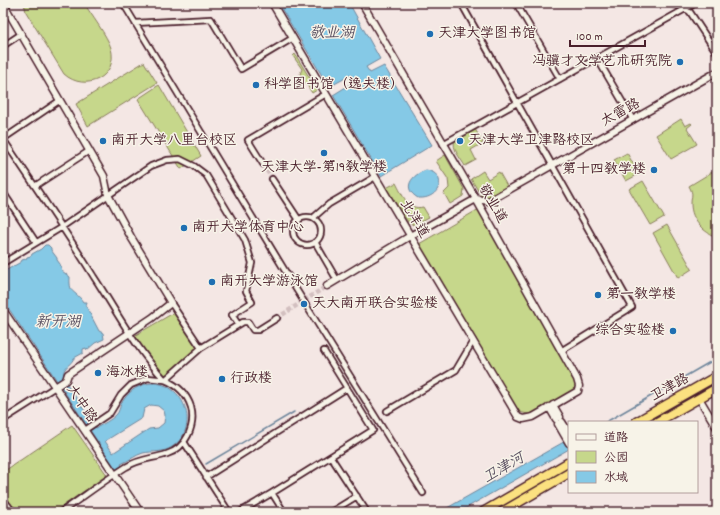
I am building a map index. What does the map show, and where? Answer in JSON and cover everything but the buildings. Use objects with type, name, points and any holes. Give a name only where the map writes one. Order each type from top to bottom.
[{"type":"highway","name":"卫津路","points":[[638,421],[717,376]]},
{"type":"highway","name":"卫津路","points":[[659,421],[717,388]]},
{"type":"highway","points":[[483,512],[568,463]]},
{"type":"highway","points":[[502,512],[568,474]]},
{"type":"street","points":[[3,3],[104,176],[108,195],[131,237],[171,303],[201,348]]},
{"type":"street","points":[[123,3],[296,289],[423,492]]},
{"type":"street","name":"北洋道","points":[[272,3],[518,417],[523,419],[533,417],[551,406]]},
{"type":"street","name":"敬业道","points":[[362,3],[476,199],[577,379],[579,386],[578,391],[551,406]]},
{"type":"street","points":[[461,3],[632,307],[561,350]]},
{"type":"street","points":[[516,3],[560,79]]},
{"type":"street","points":[[666,3],[681,6],[694,15],[717,53]]},
{"type":"street","points":[[443,144],[696,3]]},
{"type":"street","points":[[135,24],[211,19],[241,69],[293,38]]},
{"type":"street","points":[[3,46],[21,34]]},
{"type":"street","points":[[597,58],[633,120]]},
{"type":"street","name":"太雷路","points":[[327,286],[410,236],[476,199],[489,201],[717,72]]},
{"type":"street","points":[[263,164],[248,140],[326,94]]},
{"type":"street","points":[[59,101],[3,139],[62,227],[129,334],[151,365],[165,380]]},
{"type":"street","points":[[35,186],[89,151]]},
{"type":"street","points":[[3,263],[62,227],[151,166],[167,160],[180,159],[194,166],[206,175],[245,240],[252,263],[246,291],[252,302],[232,315],[238,324]]},
{"type":"street","points":[[313,218],[329,204],[375,177]]},
{"type":"street","points":[[272,178],[299,220]]},
{"type":"street","points":[[3,192],[36,242]]},
{"type":"street","points":[[304,217],[313,218],[319,224],[321,231],[318,239],[315,242],[303,244],[296,239],[294,235],[294,226],[304,217]]},
{"type":"street","points":[[315,242],[337,280]]},
{"type":"street","points":[[3,420],[66,380],[68,374],[129,334],[171,303]]},
{"type":"street","name":"大中路","points":[[3,310],[57,386],[140,512]]},
{"type":"street","points":[[165,380],[201,348],[238,324],[248,322],[253,330],[258,330],[277,318]]},
{"type":"street","points":[[387,411],[456,370],[473,341]]},
{"type":"street","points":[[240,512],[373,430],[324,350]]},
{"type":"street","points":[[61,512],[115,475],[137,462],[145,458],[168,454],[176,449],[184,442],[189,434],[192,415],[186,397],[175,384],[165,380],[148,378],[132,385],[121,396],[110,413],[86,429]]},
{"type":"street","points":[[206,477],[348,388]]},
{"type":"street","points":[[699,398],[717,428]]},
{"type":"street","points":[[551,406],[568,439]]},
{"type":"street","points":[[184,442],[229,512]]},
{"type":"street","points":[[331,457],[367,512]]},
{"type":"street","points":[[272,493],[284,512]]},
{"type":"street","points":[[330,512],[357,496]]},
{"type":"street","points":[[3,499],[15,512]]},
{"type":"green space","points":[[24,3],[84,3],[103,32],[111,48],[112,58],[110,67],[105,74],[90,82],[81,82],[72,80],[64,74],[26,12]]},
{"type":"green space","points":[[295,54],[317,90],[312,93],[300,74],[302,69],[293,56]]},
{"type":"green space","points":[[144,62],[157,83],[88,126],[76,104]]},
{"type":"green space","points":[[159,85],[201,156],[181,169],[138,99]]},
{"type":"green space","points":[[681,119],[685,126],[691,123],[692,124],[687,128],[697,144],[671,159],[656,135]]},
{"type":"green space","points":[[475,129],[483,143],[471,150],[476,160],[465,166],[457,153],[454,143],[455,140]]},
{"type":"green space","points":[[627,153],[639,174],[626,181],[614,160]]},
{"type":"green space","points":[[445,155],[464,189],[463,196],[450,204],[444,193],[449,188],[448,179],[436,161]]},
{"type":"green space","points":[[717,169],[717,237],[703,229],[693,215],[691,204],[692,193],[689,186]]},
{"type":"green space","points":[[483,171],[488,179],[499,172],[507,186],[486,199],[482,197],[471,179]]},
{"type":"green space","points":[[643,181],[664,217],[650,225],[629,189]]},
{"type":"green space","points":[[396,183],[406,201],[418,208],[423,207],[429,217],[414,225],[409,223],[386,188]]},
{"type":"green space","points":[[479,209],[576,379],[576,385],[572,392],[533,414],[519,412],[419,244]]},
{"type":"green space","points":[[667,225],[692,269],[678,278],[653,233]]},
{"type":"green space","points":[[175,312],[198,349],[165,377],[153,364],[134,336]]},
{"type":"green space","points":[[72,425],[107,475],[54,512],[24,512],[13,507],[3,492],[3,472]]},
{"type":"water","name":"敬业湖","points":[[278,3],[349,3],[380,59],[366,67],[370,73],[384,66],[432,145],[381,176],[333,95],[354,82],[351,75],[329,87]]},
{"type":"water","points":[[426,170],[433,172],[438,176],[439,186],[432,195],[426,198],[418,198],[410,190],[410,182],[416,175]]},
{"type":"water","name":"新开湖","points":[[45,245],[48,245],[51,248],[60,264],[62,271],[70,277],[70,287],[73,292],[83,302],[87,302],[86,306],[99,331],[103,333],[104,339],[95,343],[87,350],[86,348],[83,349],[83,353],[74,358],[64,370],[65,381],[96,428],[116,415],[124,399],[135,388],[152,383],[164,385],[174,391],[182,401],[186,412],[187,425],[182,437],[169,449],[140,454],[121,464],[122,466],[116,469],[3,300],[3,272],[41,249]],"holes":[[[151,405],[158,406],[164,411],[164,423],[158,428],[149,429],[113,453],[105,441],[142,418],[144,409]]]},
{"type":"water","points":[[568,440],[568,450],[459,512],[440,512]]},
{"type":"waterway","name":"卫津河","points":[[608,421],[717,358]]},
{"type":"waterway","points":[[206,464],[294,412]]},
{"type":"tunnel","points":[[263,164],[272,179]]},
{"type":"tunnel","points":[[277,318],[327,286]]},
{"type":"place","name":"天津大学图书馆","points":[[430,34]]},
{"type":"place","name":"冯骥才文学艺术研究院","points":[[680,62]]},
{"type":"place","name":"科学图书馆（逸夫楼）","points":[[256,85]]},
{"type":"place","name":"南开大学八里台校区","points":[[103,141]]},
{"type":"place","name":"天津大学卫津路校区","points":[[460,141]]},
{"type":"place","name":"天津大学-第19教学楼","points":[[324,153]]},
{"type":"place","name":"第十四教学楼","points":[[654,170]]},
{"type":"place","name":"南开大学体育中心","points":[[184,228]]},
{"type":"place","name":"南开大学游泳馆","points":[[212,282]]},
{"type":"place","name":"第一教学楼","points":[[598,295]]},
{"type":"place","name":"天大南开联合实验楼","points":[[304,304]]},
{"type":"place","name":"综合实验楼","points":[[673,331]]},
{"type":"place","name":"海冰楼","points":[[98,373]]},
{"type":"place","name":"行政楼","points":[[222,379]]}]
